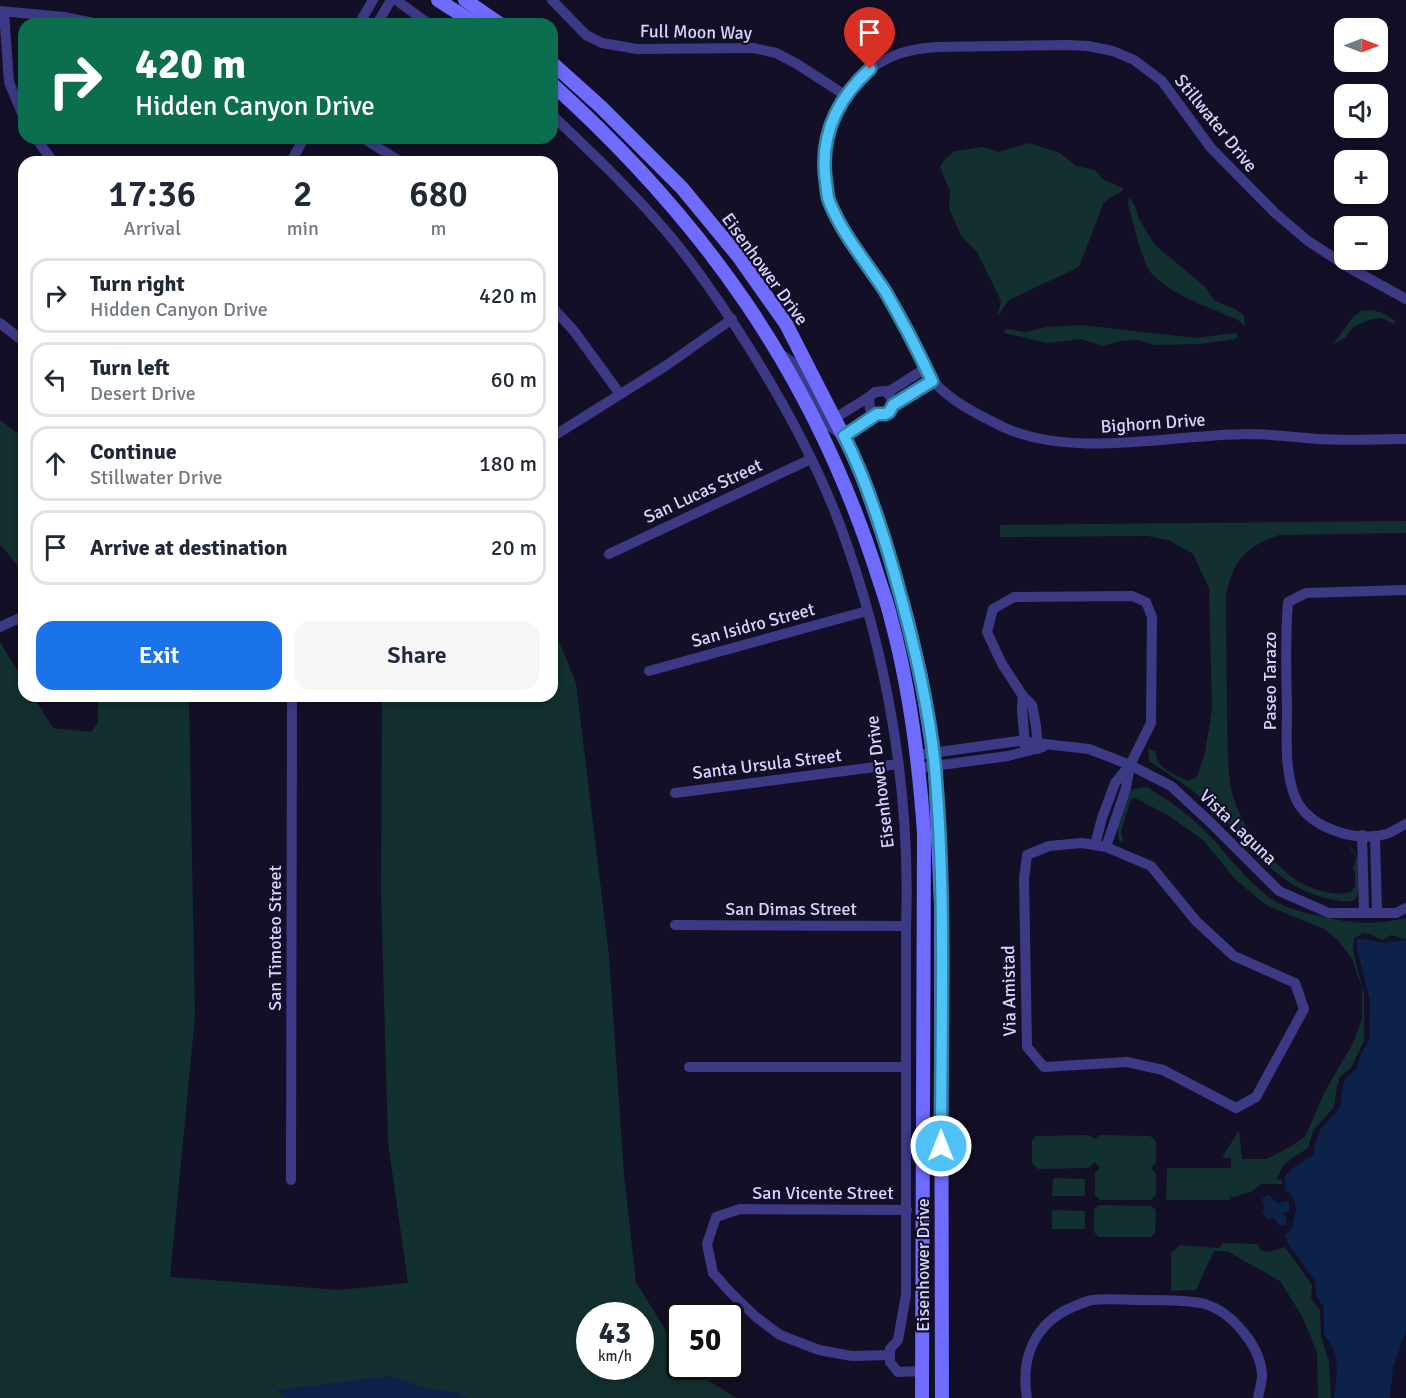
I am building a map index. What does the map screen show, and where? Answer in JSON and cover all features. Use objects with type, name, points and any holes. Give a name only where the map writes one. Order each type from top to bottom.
[{"type":"main road","points":[[438,0],[467,18]]},
{"type":"main road","points":[[465,0],[491,18]]},
{"type":"main road","name":"Eisenhower Drive","points":[[558,68],[601,107],[682,188],[738,256],[786,324],[844,436],[864,481],[908,618],[921,677],[934,760],[941,907],[942,1398]]},
{"type":"main road","name":"Eisenhower Drive","points":[[558,90],[657,187],[713,255],[761,323],[820,428],[843,480],[867,543],[891,618],[904,676],[918,761],[925,854],[922,1398]]},
{"type":"street","points":[[362,18],[373,0]]},
{"type":"street","points":[[380,18],[391,0]]},
{"type":"street","points":[[396,0],[421,18]]},
{"type":"street","name":"Full Moon Way","points":[[552,0],[586,35],[602,43],[637,49],[754,48],[776,52],[845,95]]},
{"type":"street","points":[[18,104],[9,82],[2,11],[69,18]]},
{"type":"street","name":"Stillwater Drive","points":[[926,368],[886,293],[842,227],[828,199],[824,169],[826,140],[835,113],[845,95],[870,69],[892,56],[917,49],[1088,46],[1113,51],[1134,60],[1162,81],[1211,148],[1274,213],[1308,241],[1348,267],[1406,299]]},
{"type":"street","name":"Eisenhower Drive","points":[[558,121],[614,173],[666,230],[705,280],[732,320],[776,390],[811,459],[840,524],[867,611],[881,666],[898,764],[906,824],[908,883],[905,1067],[906,1295],[898,1340],[890,1349],[890,1355]]},
{"type":"street","points":[[372,144],[392,156]]},
{"type":"street","points":[[558,314],[574,331],[620,394]]},
{"type":"street","points":[[558,434],[667,365],[732,320]]},
{"type":"street","points":[[0,323],[18,337]]},
{"type":"street","points":[[779,354],[798,368],[830,425],[844,436],[877,414],[889,412],[893,405],[932,381]]},
{"type":"street","points":[[888,392],[926,368]]},
{"type":"street","name":"Bighorn Drive","points":[[926,368],[932,381],[966,408],[1006,428],[1049,442],[1096,443],[1273,434],[1318,439],[1406,439]]},
{"type":"street","points":[[835,418],[870,398],[878,390],[888,392],[892,396],[893,405]]},
{"type":"street","points":[[870,398],[870,409],[877,414]]},
{"type":"street","name":"San Lucas Street","points":[[609,554],[811,459]]},
{"type":"street","name":"Paseo Tarazo","points":[[1406,590],[1306,592],[1288,602],[1286,628],[1287,772],[1296,800],[1315,821],[1340,834],[1375,836],[1386,834],[1406,824]]},
{"type":"street","points":[[1037,746],[1032,705],[1023,696],[1002,664],[987,632],[993,609],[1014,597],[1132,596],[1146,602],[1152,617],[1150,723],[1130,765],[1126,788],[1100,846]]},
{"type":"street","name":"San Isidro Street","points":[[649,671],[867,611]]},
{"type":"street","points":[[0,627],[18,619]]},
{"type":"street","points":[[1023,696],[1025,747]]},
{"type":"street","name":"San Timoteo Street","points":[[291,1180],[292,702]]},
{"type":"street","points":[[988,745],[990,759]]},
{"type":"street","name":"Vista Laguna","points":[[934,760],[988,745],[1025,747],[1050,745],[1089,749],[1130,765],[1171,786],[1279,891],[1329,913],[1396,913],[1406,908]]},
{"type":"street","name":"Vista Laguna","points":[[918,761],[990,759],[1025,747]]},
{"type":"street","name":"Santa Ursula Street","points":[[675,793],[898,764]]},
{"type":"street","points":[[1362,835],[1364,913]]},
{"type":"street","points":[[1375,836],[1377,913]]},
{"type":"street","name":"Via Amistad","points":[[1082,843],[1100,846],[1150,866],[1196,921],[1234,956],[1295,983],[1304,1009],[1256,1097],[1236,1108],[1163,1070],[1127,1062],[1044,1067],[1027,1047],[1024,879],[1027,855],[1049,846],[1082,843]]},
{"type":"street","name":"San Dimas Street","points":[[675,924],[906,926]]},
{"type":"street","points":[[689,1067],[905,1067]]},
{"type":"street","name":"San Vicente Street","points":[[890,1355],[852,1356],[819,1350],[780,1335],[748,1309],[713,1273],[707,1244],[716,1217],[740,1209],[906,1210]]},
{"type":"street","points":[[1027,1398],[1024,1380],[1026,1361],[1033,1342],[1046,1323],[1063,1311],[1090,1300],[1145,1300],[1204,1303],[1225,1313],[1240,1328],[1254,1348],[1262,1374],[1258,1398]]},
{"type":"street","points":[[890,1355],[890,1362],[898,1372],[923,1371]]},
{"type":"green space","points":[[1029,143],[1060,153],[1076,166],[1095,170],[1104,180],[1123,188],[1122,191],[1104,202],[1079,267],[1009,300],[998,314],[1001,301],[977,252],[962,237],[949,209],[950,191],[940,167],[944,160],[955,151],[983,147],[999,152]]},
{"type":"green space","points":[[1129,196],[1139,219],[1155,245],[1205,287],[1214,300],[1237,310],[1244,316],[1245,326],[1238,320],[1170,289],[1152,274],[1138,241],[1128,204]]},
{"type":"green space","points":[[1372,310],[1383,313],[1395,321],[1394,324],[1381,318],[1369,320],[1353,327],[1345,338],[1333,344],[1353,317],[1361,311]]},
{"type":"green space","points":[[1081,325],[1196,338],[1235,333],[1239,336],[1235,339],[1200,344],[1155,345],[1138,340],[1121,341],[1102,346],[1082,339],[1047,343],[1004,333],[1006,329],[1026,332],[1047,327]]},
{"type":"green space","points":[[0,420],[18,434],[18,566],[0,544]]},
{"type":"green space","points":[[1406,521],[1406,533],[1279,535],[1257,545],[1243,556],[1233,571],[1226,594],[1228,751],[1234,800],[1249,832],[1269,857],[1293,878],[1317,890],[1335,893],[1351,892],[1355,886],[1355,871],[1353,870],[1356,857],[1349,846],[1353,850],[1356,856],[1358,863],[1359,886],[1356,899],[1346,902],[1310,893],[1276,873],[1205,801],[1149,761],[1148,749],[1156,751],[1162,766],[1187,781],[1197,777],[1205,752],[1212,710],[1209,588],[1193,554],[1169,540],[1147,536],[1000,537],[1000,525]]},
{"type":"green space","points":[[558,639],[576,683],[609,955],[624,1174],[636,1282],[648,1302],[576,1302],[576,1380],[654,1380],[654,1311],[666,1331],[666,1380],[708,1380],[736,1398],[0,1398],[0,642],[18,671],[18,702],[37,702],[53,728],[91,732],[98,722],[98,702],[189,702],[195,1017],[170,1277],[339,1290],[408,1283],[388,1142],[381,891],[382,702],[558,702]]},
{"type":"green space","points":[[1147,787],[1173,804],[1197,824],[1253,884],[1282,905],[1310,914],[1355,922],[1375,923],[1406,918],[1406,939],[1391,935],[1383,940],[1362,933],[1354,938],[1353,951],[1364,994],[1364,1041],[1351,1068],[1340,1077],[1334,1107],[1313,1131],[1308,1148],[1285,1163],[1276,1179],[1282,1180],[1282,1184],[1261,1184],[1253,1191],[1231,1198],[1231,1186],[1230,1200],[1166,1200],[1167,1168],[1231,1168],[1231,1158],[1222,1158],[1239,1130],[1242,1159],[1266,1159],[1305,1137],[1325,1091],[1352,1045],[1362,1019],[1362,988],[1352,959],[1338,940],[1324,929],[1266,905],[1236,880],[1203,840],[1166,814],[1135,798],[1131,799],[1121,832],[1123,841],[1121,843],[1118,823],[1126,801],[1132,789]]},
{"type":"green space","points":[[1088,1135],[1095,1139],[1099,1135],[1150,1136],[1156,1141],[1156,1163],[1151,1168],[1156,1173],[1156,1195],[1151,1200],[1100,1200],[1095,1195],[1095,1172],[1100,1168],[1095,1162],[1088,1168],[1038,1169],[1032,1163],[1032,1141],[1036,1136]]},
{"type":"green space","points":[[1053,1178],[1085,1179],[1085,1196],[1052,1196]]},
{"type":"green space","points":[[1098,1205],[1151,1206],[1156,1210],[1155,1233],[1151,1237],[1099,1237],[1094,1232],[1094,1210]]},
{"type":"green space","points":[[1052,1210],[1085,1211],[1085,1229],[1052,1229]]},
{"type":"green space","points":[[1223,1243],[1257,1244],[1261,1251],[1268,1252],[1285,1247],[1312,1285],[1311,1298],[1320,1310],[1321,1336],[1329,1362],[1331,1398],[1318,1398],[1317,1352],[1302,1316],[1280,1281],[1227,1251],[1214,1251],[1196,1290],[1171,1291],[1171,1253],[1180,1245],[1219,1248]]},
{"type":"water","points":[[1357,938],[1385,943],[1406,940],[1406,1331],[1393,1368],[1390,1398],[1334,1398],[1337,1364],[1333,1348],[1324,1335],[1324,1307],[1316,1296],[1315,1281],[1287,1242],[1285,1235],[1292,1229],[1296,1207],[1289,1192],[1285,1191],[1285,1176],[1313,1155],[1320,1130],[1340,1107],[1344,1080],[1357,1068],[1361,1054],[1369,1041],[1370,1001],[1357,949]]},
{"type":"water","points":[[1269,1195],[1278,1204],[1289,1202],[1289,1210],[1283,1213],[1287,1218],[1285,1225],[1279,1225],[1274,1218],[1267,1219],[1262,1213],[1265,1209],[1262,1199]]},
{"type":"water","points":[[390,1376],[430,1389],[457,1392],[469,1398],[284,1398],[277,1390]]},
{"type":"route","points":[[870,69],[845,95],[835,113],[826,140],[824,169],[828,199],[842,227],[886,293],[932,381],[893,405],[889,412],[877,414],[844,436],[864,481],[908,618],[921,677],[935,766],[941,907],[941,1146]]}]
